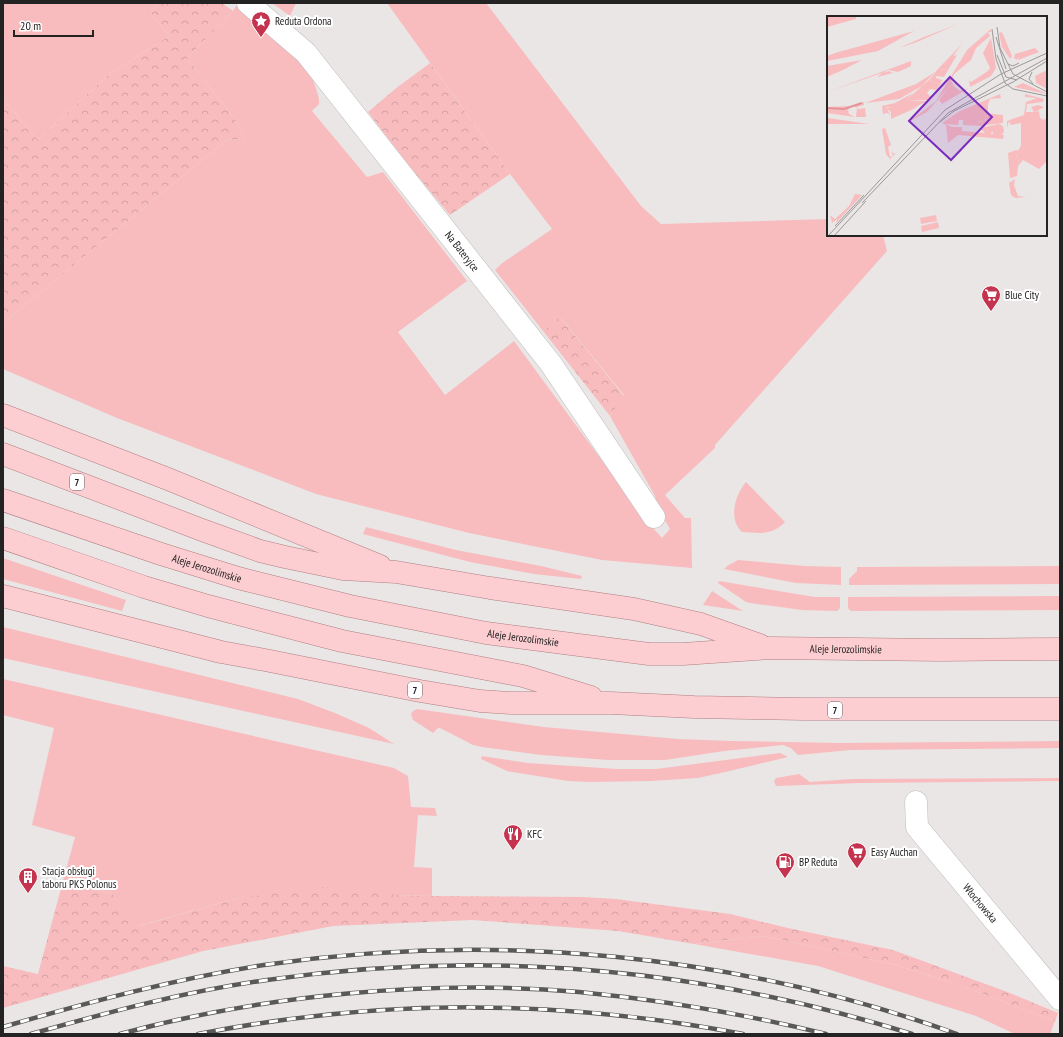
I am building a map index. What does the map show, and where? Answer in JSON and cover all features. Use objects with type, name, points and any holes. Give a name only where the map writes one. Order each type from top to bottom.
[{"type":"main road","points":[[3,415],[168,479],[309,538],[396,572]]},
{"type":"main road","name":"7","points":[[3,454],[260,551],[285,558],[343,569],[396,572],[490,588],[634,609],[701,624],[769,648]]},
{"type":"main road","name":"Aleje Jerozolimskie","points":[[3,500],[154,552],[238,578],[320,599],[486,633],[648,654],[683,654],[769,648],[940,650],[1060,649]]},
{"type":"main road","points":[[3,538],[144,587],[215,608],[342,640],[529,678],[611,703]]},
{"type":"main road","name":"7","points":[[3,596],[221,652],[420,691],[487,702],[611,703],[687,707],[796,709],[1060,709]]},
{"type":"street","name":"Na Bateryjce","points":[[248,3],[306,53],[551,364],[654,517]]},
{"type":"street","name":"Włochowska","points":[[916,802],[916,827],[1060,998]]},
{"type":"green space","points":[[3,3],[159,3],[151,13],[169,36],[107,76],[38,140],[3,99]]},
{"type":"green space","points":[[159,3],[222,3],[233,11],[187,58],[235,119],[245,139],[227,140],[3,323],[3,99],[38,140],[107,76],[169,36],[151,13]]},
{"type":"green space","points":[[272,3],[296,3],[290,16]]},
{"type":"green space","points":[[387,3],[486,3],[641,206],[661,224],[827,219],[827,236],[883,236],[887,251],[715,445],[715,448],[665,495],[685,518],[691,518],[692,568],[602,560],[469,533],[316,494],[117,418],[3,369],[3,323],[227,140],[245,139],[235,119],[187,58],[233,11],[236,6],[266,27],[313,77],[319,97],[319,104],[312,111],[367,177],[383,172],[467,281],[398,332],[445,395],[514,341],[645,519],[662,538],[670,529],[657,507],[655,496],[610,416],[624,395],[561,318],[543,331],[495,270],[501,264],[552,229],[510,174]]},
{"type":"green space","points":[[430,63],[510,174],[450,215],[410,167],[368,112],[395,89]]},
{"type":"green space","points":[[560,317],[624,396],[610,416],[543,331]]},
{"type":"green space","points":[[746,482],[785,522],[775,530],[765,533],[742,532],[738,527],[734,514],[736,500]]},
{"type":"green space","points":[[366,527],[456,550],[541,566],[582,576],[581,579],[534,574],[470,562],[363,534]]},
{"type":"green space","points":[[3,558],[126,600],[122,611],[3,579]]},
{"type":"green space","points":[[738,560],[805,566],[841,567],[841,585],[796,583],[724,569]]},
{"type":"green space","points":[[1060,566],[1060,584],[849,585],[849,579],[857,571],[857,567]]},
{"type":"green space","points":[[719,581],[815,597],[840,597],[840,608],[837,611],[802,610],[750,603],[746,602],[718,583]]},
{"type":"green space","points":[[712,591],[743,611],[703,605]]},
{"type":"green space","points":[[1060,596],[1060,610],[851,611],[848,608],[848,597]]},
{"type":"green space","points":[[3,627],[298,699],[369,728],[394,744],[3,658]]},
{"type":"green space","points":[[3,679],[394,768],[408,776],[411,807],[435,808],[437,816],[418,815],[414,867],[432,868],[432,896],[397,895],[238,898],[138,926],[112,894],[63,881],[75,837],[32,825],[54,728],[3,715]]},
{"type":"green space","points":[[417,709],[544,727],[678,739],[838,743],[1060,741],[1060,748],[850,750],[798,755],[791,748],[783,745],[724,751],[665,760],[608,760],[541,755],[473,745],[440,728],[433,733],[413,720],[411,714]]},
{"type":"green space","points":[[780,753],[788,757],[698,778],[651,781],[568,781],[507,771],[481,759],[482,756],[528,763],[617,769],[656,769]]},
{"type":"green space","points":[[799,774],[810,782],[852,779],[1060,778],[1060,781],[861,783],[776,786],[774,781],[776,778]]},
{"type":"green space","points":[[63,881],[112,894],[139,926],[238,898],[324,887],[397,895],[583,897],[616,899],[730,914],[893,950],[1010,993],[1058,1013],[1055,1021],[956,984],[896,965],[764,936],[694,944],[618,931],[472,920],[333,926],[203,951],[3,1008],[3,966],[38,974]]},
{"type":"green space","points":[[764,936],[896,965],[956,984],[1055,1021],[1050,1034],[1015,1034],[976,1016],[818,966],[694,944]]},
{"type":"railway","points":[[3,1027],[165,984],[264,965],[351,955],[439,950],[527,951],[615,957],[702,968],[788,985],[873,1007],[957,1034]]},
{"type":"railway","points":[[31,1034],[119,1010],[207,990],[267,980],[349,971],[430,966],[512,966],[592,971],[673,980],[753,993],[833,1011],[912,1034]]},
{"type":"railway","points":[[120,1034],[175,1020],[289,1000],[406,989],[465,988],[523,988],[579,992],[641,999],[703,1008],[826,1034]]},
{"type":"railway","points":[[198,1034],[267,1022],[335,1014],[403,1009],[470,1007],[538,1009],[606,1014],[674,1022],[743,1034]]},
{"type":"place","name":"Reduta Ordona","points":[[261,38]]},
{"type":"place","name":"Blue City","points":[[991,312]]},
{"type":"place","name":"KFC","points":[[513,851]]},
{"type":"place","name":"Easy Auchan","points":[[857,869]]},
{"type":"place","name":"BP Reduta","points":[[785,879]]},
{"type":"place","name":"Stacja obsługi taboru PKS Polonus","points":[[28,894]]}]
